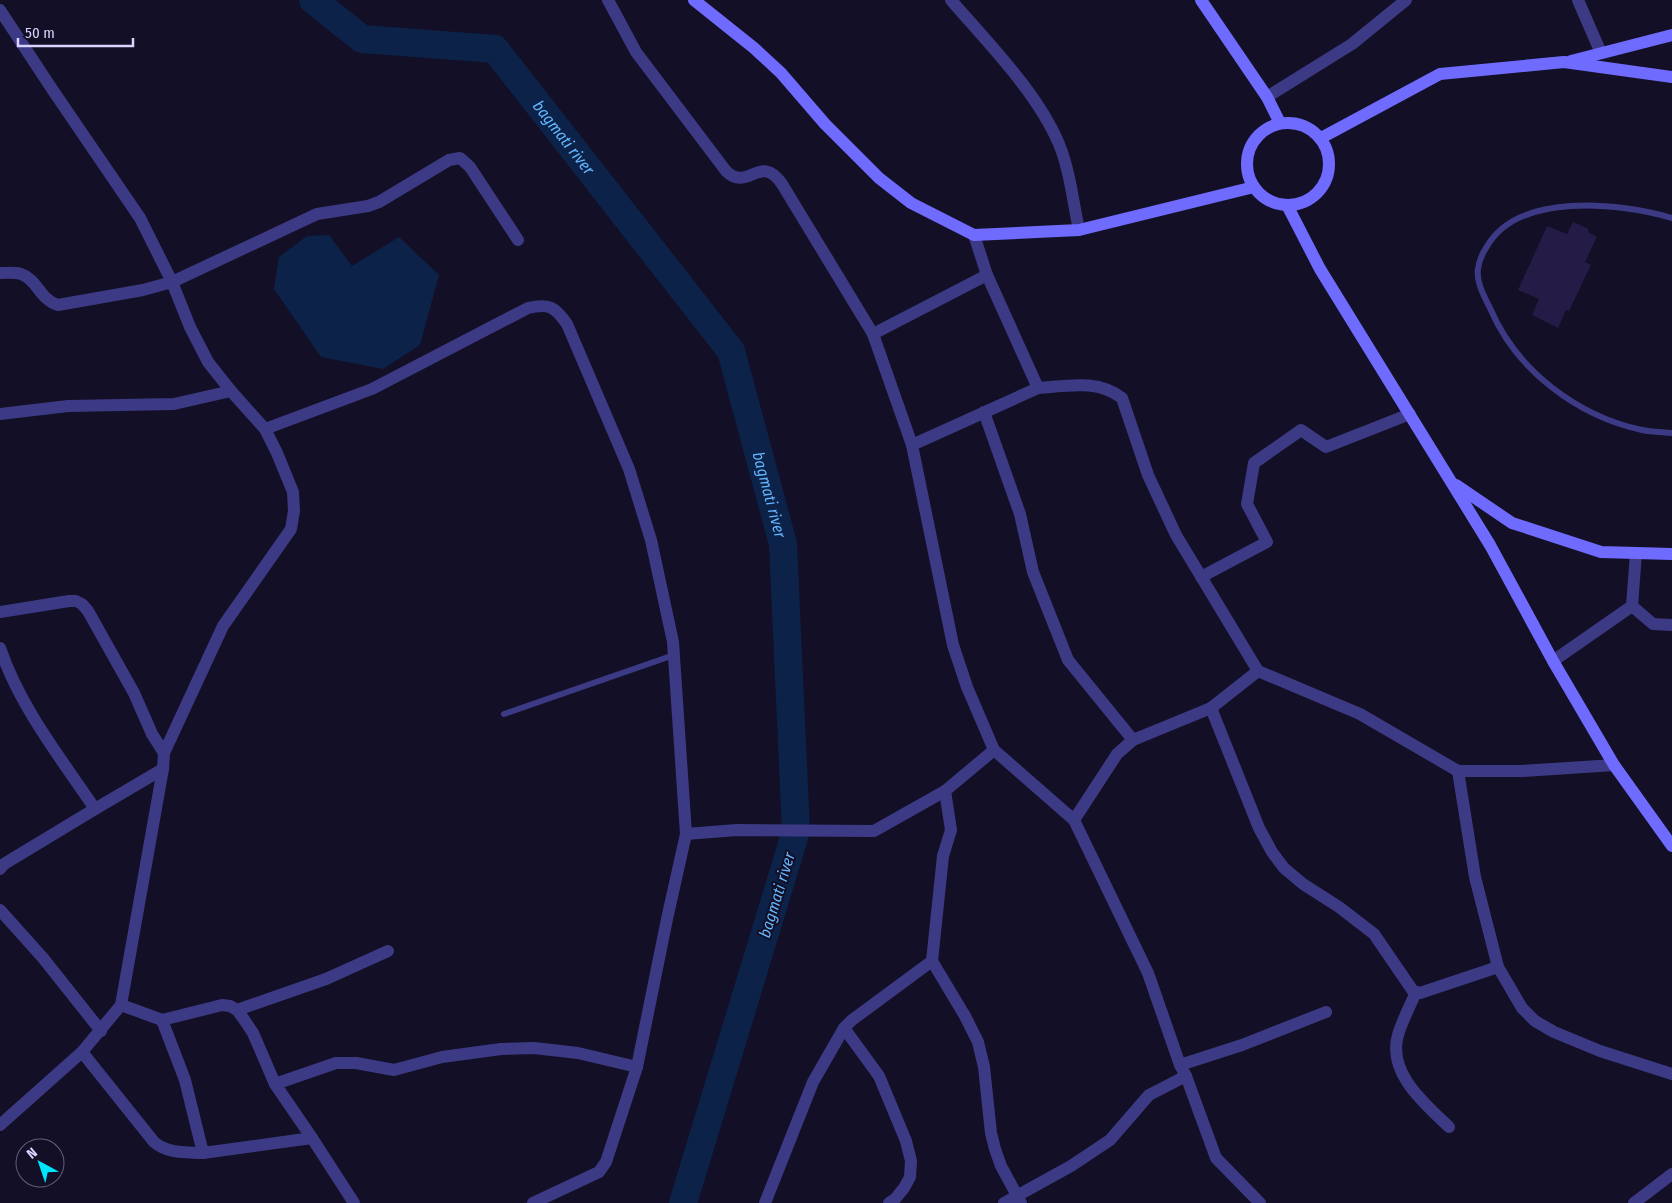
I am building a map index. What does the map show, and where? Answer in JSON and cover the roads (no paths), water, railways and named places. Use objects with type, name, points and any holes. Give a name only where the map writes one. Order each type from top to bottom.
[{"type":"street","points":[[608,0],[636,52],[730,176],[743,178],[765,171],[771,172],[776,176],[873,334],[912,444],[953,645],[967,687],[994,750],[1074,820],[1148,974],[1180,1065],[1186,1076],[1216,1158],[1260,1203]]},
{"type":"street","points":[[694,0],[754,48],[781,73],[825,124],[879,178],[911,204],[974,235],[1079,230],[1254,187]]},
{"type":"street","points":[[951,0],[1017,77],[1048,122],[1066,165],[1079,230]]},
{"type":"street","points":[[1201,0],[1267,97],[1280,123]]},
{"type":"street","points":[[1267,97],[1352,44],[1406,0]]},
{"type":"street","points":[[1578,0],[1601,54]]},
{"type":"street","points":[[0,10],[140,218],[172,282],[190,327],[208,362],[265,429],[278,453],[293,492],[294,512],[291,528],[223,626],[164,753],[163,769],[121,1005],[82,1052],[0,1125]]},
{"type":"street","points":[[1321,138],[1440,74],[1564,62],[1672,35]]},
{"type":"street","points":[[1564,62],[1672,77]]},
{"type":"street","points":[[1291,122],[1313,130],[1327,148],[1330,160],[1329,171],[1319,192],[1299,204],[1279,204],[1265,198],[1254,187],[1249,177],[1247,166],[1250,149],[1260,134],[1269,127],[1280,123],[1291,122]]},
{"type":"street","points":[[0,273],[24,275],[45,299],[58,305],[143,290],[172,282],[317,214],[368,206],[379,202],[449,160],[456,158],[460,158],[470,167],[518,240]]},
{"type":"street","points":[[1287,205],[1320,269],[1490,545],[1553,661],[1614,765],[1672,846]]},
{"type":"street","points":[[974,235],[987,275],[1038,388]]},
{"type":"street","points":[[873,334],[987,275]]},
{"type":"street","points":[[265,429],[372,388],[528,308],[541,305],[550,306],[560,313],[568,324],[629,469],[651,540],[673,642],[686,834],[637,1067],[606,1162],[602,1168],[592,1175],[533,1203]]},
{"type":"street","points":[[912,444],[1038,388],[1086,384],[1100,386],[1112,391],[1122,398],[1148,475],[1176,534],[1258,671],[1360,714],[1458,771],[1522,772],[1614,765]]},
{"type":"street","points":[[0,414],[68,406],[174,404],[231,391]]},
{"type":"street","points":[[984,412],[1020,514],[1033,572],[1068,660],[1133,740]]},
{"type":"street","points":[[1201,577],[1267,542],[1247,504],[1254,463],[1301,430],[1326,447],[1410,414]]},
{"type":"street","points":[[1452,482],[1512,523],[1601,552],[1672,554]]},
{"type":"street","points":[[1632,606],[1636,553]]},
{"type":"street","points":[[0,612],[69,600],[82,604],[88,610],[109,647],[134,693],[152,734],[164,753]]},
{"type":"street","points":[[1553,661],[1632,606]]},
{"type":"street","points":[[1632,606],[1653,624],[1672,625]]},
{"type":"street","points":[[0,648],[7,670],[20,697],[94,809]]},
{"type":"street","points":[[1074,820],[1117,754],[1133,740],[1211,708],[1258,671]]},
{"type":"street","points":[[1211,708],[1259,828],[1272,852],[1284,868],[1303,884],[1339,907],[1374,934],[1409,986],[1420,993],[1498,967]]},
{"type":"street","points":[[686,834],[737,830],[874,831],[945,791],[994,750]]},
{"type":"street","points":[[0,869],[4,864],[163,769]]},
{"type":"street","points":[[1458,771],[1475,877],[1498,967],[1522,1008],[1535,1021],[1554,1032],[1600,1051],[1672,1074]]},
{"type":"street","points":[[945,791],[950,830],[943,856],[932,961],[966,1016],[978,1042],[984,1067],[991,1133],[995,1149],[1001,1166],[1019,1200]]},
{"type":"street","points":[[0,910],[101,1031]]},
{"type":"street","points":[[237,1010],[326,980],[388,951]]},
{"type":"street","points":[[764,1203],[813,1082],[844,1028],[852,1020],[932,961]]},
{"type":"street","points":[[1416,992],[1398,1035],[1396,1051],[1401,1069],[1409,1084],[1423,1103],[1450,1127]]},
{"type":"street","points":[[121,1005],[162,1020],[222,1005],[230,1006],[237,1010],[253,1033],[275,1084],[354,1203]]},
{"type":"street","points":[[1180,1065],[1242,1045],[1326,1012]]},
{"type":"street","points":[[162,1020],[185,1080],[203,1153]]},
{"type":"street","points":[[844,1028],[879,1076],[906,1141],[911,1161],[910,1177],[904,1188],[889,1203]]},
{"type":"street","points":[[275,1084],[336,1063],[356,1063],[394,1070],[442,1057],[501,1049],[534,1048],[578,1054],[637,1067]]},
{"type":"street","points":[[82,1052],[160,1147],[176,1152],[203,1153],[312,1138]]},
{"type":"street","points":[[1004,1203],[1019,1200],[1110,1140],[1149,1095],[1186,1076]]},
{"type":"street","points":[[1634,1203],[1672,1174]]},
{"type":"lane","points":[[1672,218],[1652,212],[1612,206],[1581,206],[1526,214],[1506,224],[1491,238],[1480,257],[1477,270],[1480,285],[1493,316],[1512,348],[1537,375],[1564,396],[1597,416],[1642,430],[1672,433]]},
{"type":"lane","points":[[504,714],[674,655]]},
{"type":"water","points":[[329,235],[352,266],[399,237],[439,275],[420,345],[383,369],[321,357],[274,289],[279,257],[307,236]]},
{"type":"waterway","name":"bagmati river","points":[[313,0],[362,39],[495,49],[731,351],[783,544],[796,831],[683,1203]]}]
